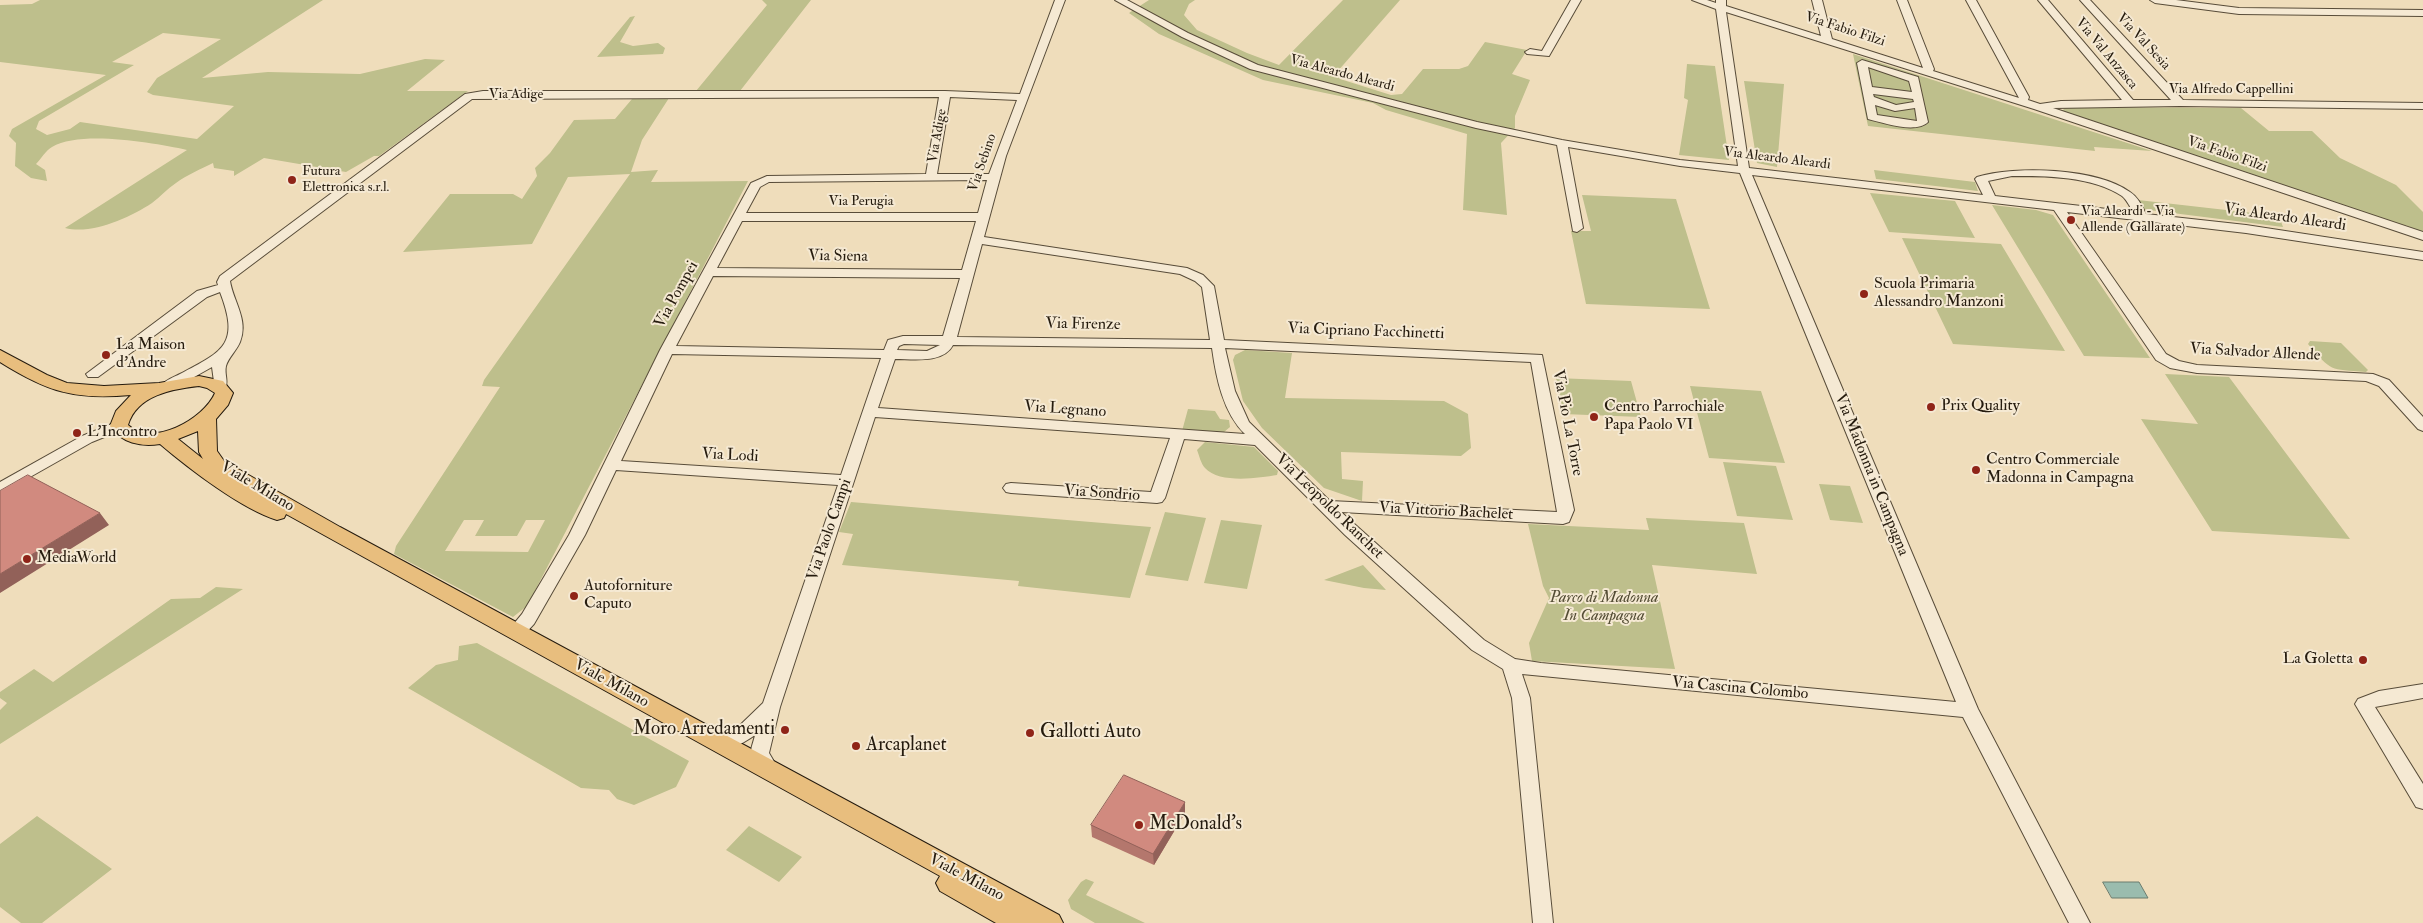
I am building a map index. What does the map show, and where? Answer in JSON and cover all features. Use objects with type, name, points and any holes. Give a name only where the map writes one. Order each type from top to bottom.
[{"type":"main road","points":[[0,355],[54,385],[81,391],[110,391],[168,386],[199,381],[220,386],[224,393],[223,401],[207,419],[180,433],[147,439],[132,438],[103,402],[62,397],[36,388],[0,366]]},
{"type":"main road","points":[[121,424],[141,397],[168,386]]},
{"type":"main road","name":"Viale Milano","points":[[207,419],[208,452],[217,465],[333,532],[1050,923]]},
{"type":"main road","name":"Viale Milano","points":[[164,437],[189,459],[235,491],[384,571],[1020,923]]},
{"type":"street","name":"Via Sebino","points":[[949,340],[993,177],[1060,0]]},
{"type":"street","points":[[1530,52],[1545,54],[1576,0]]},
{"type":"street","name":"Via Fabio Filzi","points":[[1697,0],[1722,4],[1827,40],[2038,107],[2423,236]]},
{"type":"street","points":[[1817,0],[1827,40]]},
{"type":"street","points":[[1902,0],[1930,69],[1926,72]]},
{"type":"street","points":[[1971,0],[2024,97],[2022,102]]},
{"type":"street","name":"Via Val Anzasca","points":[[2043,0],[2130,103]]},
{"type":"street","name":"Via Val Sesia","points":[[2085,0],[2180,103]]},
{"type":"street","points":[[2155,0],[2233,11],[2423,13]]},
{"type":"street","points":[[2183,0],[2208,7]]},
{"type":"street","name":"Via Aleardo Aleardi","points":[[1126,1],[1185,35],[1254,67],[1476,125],[1562,143],[1680,163],[2302,236],[2423,256]]},
{"type":"street","name":"Via Madonna in Campagna","points":[[1722,4],[1721,15],[1744,170],[1969,710],[2080,923]]},
{"type":"street","points":[[1865,63],[1914,79],[1918,100],[1923,122],[1916,124],[1874,119],[1862,64],[1865,63]]},
{"type":"street","name":"Via Adige","points":[[224,287],[224,279],[236,268],[469,96],[482,94],[945,94],[1024,97]]},
{"type":"street","name":"Via Adige","points":[[930,177],[945,94]]},
{"type":"street","points":[[1868,94],[1918,100]]},
{"type":"street","points":[[1868,94],[1895,108],[1918,100]]},
{"type":"street","name":"Via Alfredo Cappellini","points":[[2038,107],[2061,104],[2130,103],[2423,106]]},
{"type":"street","points":[[1895,108],[1898,122]]},
{"type":"street","points":[[1562,143],[1577,228]]},
{"type":"street","points":[[1990,198],[1981,179],[1988,176],[2014,172],[2048,174],[2090,182],[2123,192],[2129,196],[2141,216]]},
{"type":"street","name":"Via Pompei","points":[[516,632],[528,619],[574,541],[666,350],[756,185],[767,179],[993,177]]},
{"type":"street","name":"Via Salvador Allende","points":[[2057,206],[2161,357],[2175,365],[2197,369],[2368,376],[2384,383],[2423,426]]},
{"type":"street","name":"Via Perugia","points":[[739,217],[982,217]]},
{"type":"street","name":"Via Leopoldo Ranchet","points":[[976,239],[1183,271],[1199,278],[1208,286],[1217,344],[1232,405],[1243,424],[1328,506],[1350,531],[1478,645],[1510,665]]},
{"type":"street","name":"Via Siena","points":[[710,272],[966,274]]},
{"type":"street","points":[[93,374],[202,294],[224,287],[238,330],[236,341],[219,365],[220,386]]},
{"type":"street","points":[[666,350],[928,355],[944,348],[949,340]]},
{"type":"street","name":"Via Firenze","points":[[949,340],[1217,344]]},
{"type":"street","name":"Via Cipriano Facchinetti","points":[[1217,344],[1513,356]]},
{"type":"street","points":[[168,386],[187,377],[229,350]]},
{"type":"street","name":"Via Paolo Campi","points":[[770,771],[761,758],[760,753],[771,707],[888,353]]},
{"type":"street","name":"Via Pio La Torre","points":[[1513,356],[1536,358],[1566,510],[1563,518]]},
{"type":"street","name":"Via Legnano","points":[[870,412],[1258,440]]},
{"type":"street","points":[[0,489],[87,439],[121,424]]},
{"type":"street","name":"Via Sondrio","points":[[1011,488],[1157,498],[1178,435]]},
{"type":"street","name":"Via Lodi","points":[[611,465],[846,480]]},
{"type":"street","name":"Via Vittorio Bachelet","points":[[1328,506],[1563,518]]},
{"type":"street","points":[[1510,665],[1521,698],[1543,923]]},
{"type":"street","name":"Via Cascina Colombo","points":[[1510,665],[1551,671],[1969,710]]},
{"type":"street","points":[[2423,691],[2379,698],[2364,704],[2423,801]]},
{"type":"street","name":"Via Paolo Campi","points":[[718,742],[731,740],[745,733],[771,707]]},
{"type":"green space","points":[[40,0],[323,0],[202,78],[268,72],[360,74],[425,59],[445,60],[407,91],[468,91],[379,156],[374,156],[346,172],[264,158],[234,176],[234,171],[214,168],[213,163],[180,180],[152,203],[110,224],[76,230],[65,228],[187,150],[137,141],[81,139],[52,147],[36,164],[45,170],[47,181],[31,178],[15,166],[16,143],[9,136],[12,129],[106,75],[0,62],[0,5],[32,4]],"holes":[[[163,33],[221,39],[157,78],[147,92],[153,95],[234,106],[197,139],[80,122],[70,129],[47,135],[36,129],[39,121],[134,65],[112,62]]]},
{"type":"green space","points":[[762,0],[811,0],[740,91],[696,91],[767,5]]},
{"type":"green space","points":[[1149,0],[1195,0],[1189,4],[1184,15],[1197,30],[1247,53],[1279,65],[1343,0],[1400,0],[1337,72],[1340,79],[1391,95],[1402,94],[1423,69],[1459,69],[1468,66],[1485,42],[1527,50],[1512,74],[1530,80],[1515,116],[1515,128],[1501,143],[1507,215],[1463,210],[1467,134],[1386,110],[1373,103],[1263,80],[1159,34],[1129,13]]},
{"type":"green space","points":[[635,16],[620,42],[633,46],[658,43],[665,48],[663,54],[597,57],[630,17]]},
{"type":"green space","points":[[1853,54],[2152,151],[2094,147],[2095,151],[1868,126]]},
{"type":"green space","points":[[1687,64],[1715,66],[1729,160],[1679,155],[1688,100],[1684,98]]},
{"type":"green space","points":[[1744,81],[1784,84],[1777,167],[1757,163]]},
{"type":"green space","points":[[669,98],[642,140],[631,172],[658,170],[651,182],[748,181],[527,606],[513,617],[394,554],[396,546],[500,387],[482,386],[484,380],[630,174],[568,177],[532,244],[403,252],[450,194],[513,194],[522,199],[537,176],[535,168],[550,153],[574,120],[615,119],[632,99]],"holes":[[[464,520],[484,520],[475,536],[517,536],[526,520],[545,520],[528,552],[445,551]]]},
{"type":"green space","points":[[2066,107],[2241,108],[2269,131],[2312,131],[2340,158],[2396,185],[2423,212],[2423,234],[2408,226],[2062,111]]},
{"type":"green space","points":[[1874,170],[1975,182],[1978,191],[1876,179]]},
{"type":"green space","points":[[1870,193],[1955,201],[1975,238],[1889,232]]},
{"type":"green space","points":[[1582,195],[1676,199],[1710,309],[1586,304],[1571,231],[1591,231]]},
{"type":"green space","points":[[2138,200],[2279,216],[2283,227],[2141,209]]},
{"type":"green space","points":[[1992,205],[2036,210],[2053,215],[2150,358],[2084,356]]},
{"type":"green space","points":[[1902,238],[2001,244],[2065,351],[1953,344]]},
{"type":"green space","points":[[2310,341],[2341,343],[2368,370],[2366,372],[2332,367],[2322,360],[2308,344]]},
{"type":"green space","points":[[1245,350],[1292,353],[1285,398],[1444,401],[1468,414],[1471,448],[1461,456],[1341,452],[1342,479],[1363,481],[1362,501],[1324,488],[1262,428],[1243,401],[1233,360],[1235,355]]},
{"type":"green space","points":[[2165,374],[2229,377],[2350,539],[2212,531],[2141,419],[2198,424]]},
{"type":"green space","points":[[1556,378],[1631,381],[1641,417],[1563,414]]},
{"type":"green space","points":[[1690,386],[1761,391],[1785,463],[1709,458]]},
{"type":"green space","points":[[1188,409],[1215,411],[1220,419],[1229,420],[1230,427],[1224,432],[1182,431]]},
{"type":"green space","points":[[1205,442],[1254,447],[1278,471],[1277,475],[1240,479],[1211,473],[1201,462],[1197,450]]},
{"type":"green space","points":[[1723,462],[1776,466],[1793,520],[1737,516]]},
{"type":"green space","points":[[1819,484],[1850,486],[1863,523],[1830,520]]},
{"type":"green space","points":[[851,502],[1151,527],[1130,598],[1018,586],[1019,581],[842,565],[853,534],[839,532]]},
{"type":"green space","points":[[1165,512],[1206,518],[1188,581],[1145,575]]},
{"type":"green space","name":"Parco di Madonna In Campagna","points":[[1646,518],[1744,523],[1757,574],[1652,565],[1675,669],[1532,661],[1529,643],[1549,598],[1543,586],[1528,524],[1649,530]]},
{"type":"green space","points":[[1221,520],[1262,525],[1247,589],[1204,583]]},
{"type":"green space","points":[[1363,565],[1386,590],[1364,588],[1324,580]]},
{"type":"green space","points":[[216,587],[243,589],[0,744],[0,710],[7,703],[0,698],[0,692],[34,669],[53,682],[171,599],[200,598]]},
{"type":"green space","points":[[477,643],[689,761],[676,787],[634,805],[617,799],[609,790],[581,788],[408,688],[436,665],[458,660],[459,646]]},
{"type":"green space","points":[[37,816],[112,869],[42,923],[21,923],[0,907],[0,844]]},
{"type":"green space","points":[[749,826],[802,857],[779,882],[726,850]]},
{"type":"green space","points":[[1086,879],[1094,882],[1086,895],[1145,923],[1095,923],[1071,909],[1068,900],[1081,882]]},
{"type":"shaded area","points":[[2103,882],[2139,882],[2148,898],[2112,898]]},
{"type":"building","name":"MediaWorld","points":[[28,475],[100,513],[0,574],[0,491]]},
{"type":"building","name":"McDonald's","points":[[1124,775],[1185,802],[1153,854],[1091,825]]},
{"type":"place","name":"Futura Elettronica s.r.l.","points":[[292,180]]},
{"type":"place","name":"Via Aleardi - Via Allende (Gallarate)","points":[[2071,220]]},
{"type":"place","name":"Scuola Primaria Alessandro Manzoni","points":[[1864,294]]},
{"type":"place","name":"La Maison d'Andre","points":[[106,355]]},
{"type":"place","name":"Prix Quality","points":[[1931,407]]},
{"type":"place","name":"Centro Parrochiale Papa Paolo VI","points":[[1594,417]]},
{"type":"place","name":"L'Incontro","points":[[77,433]]},
{"type":"place","name":"Centro Commerciale Madonna in Campagna","points":[[1976,470]]},
{"type":"place","name":"MediaWorld","points":[[27,559]]},
{"type":"place","name":"Autoforniture Caputo","points":[[574,596]]},
{"type":"place","name":"La Goletta","points":[[2363,660]]},
{"type":"place","name":"Moro Arredamenti","points":[[785,730]]},
{"type":"place","name":"Gallotti Auto","points":[[1030,733]]},
{"type":"place","name":"Arcaplanet","points":[[856,746]]},
{"type":"place","name":"McDonald's","points":[[1139,825]]}]
